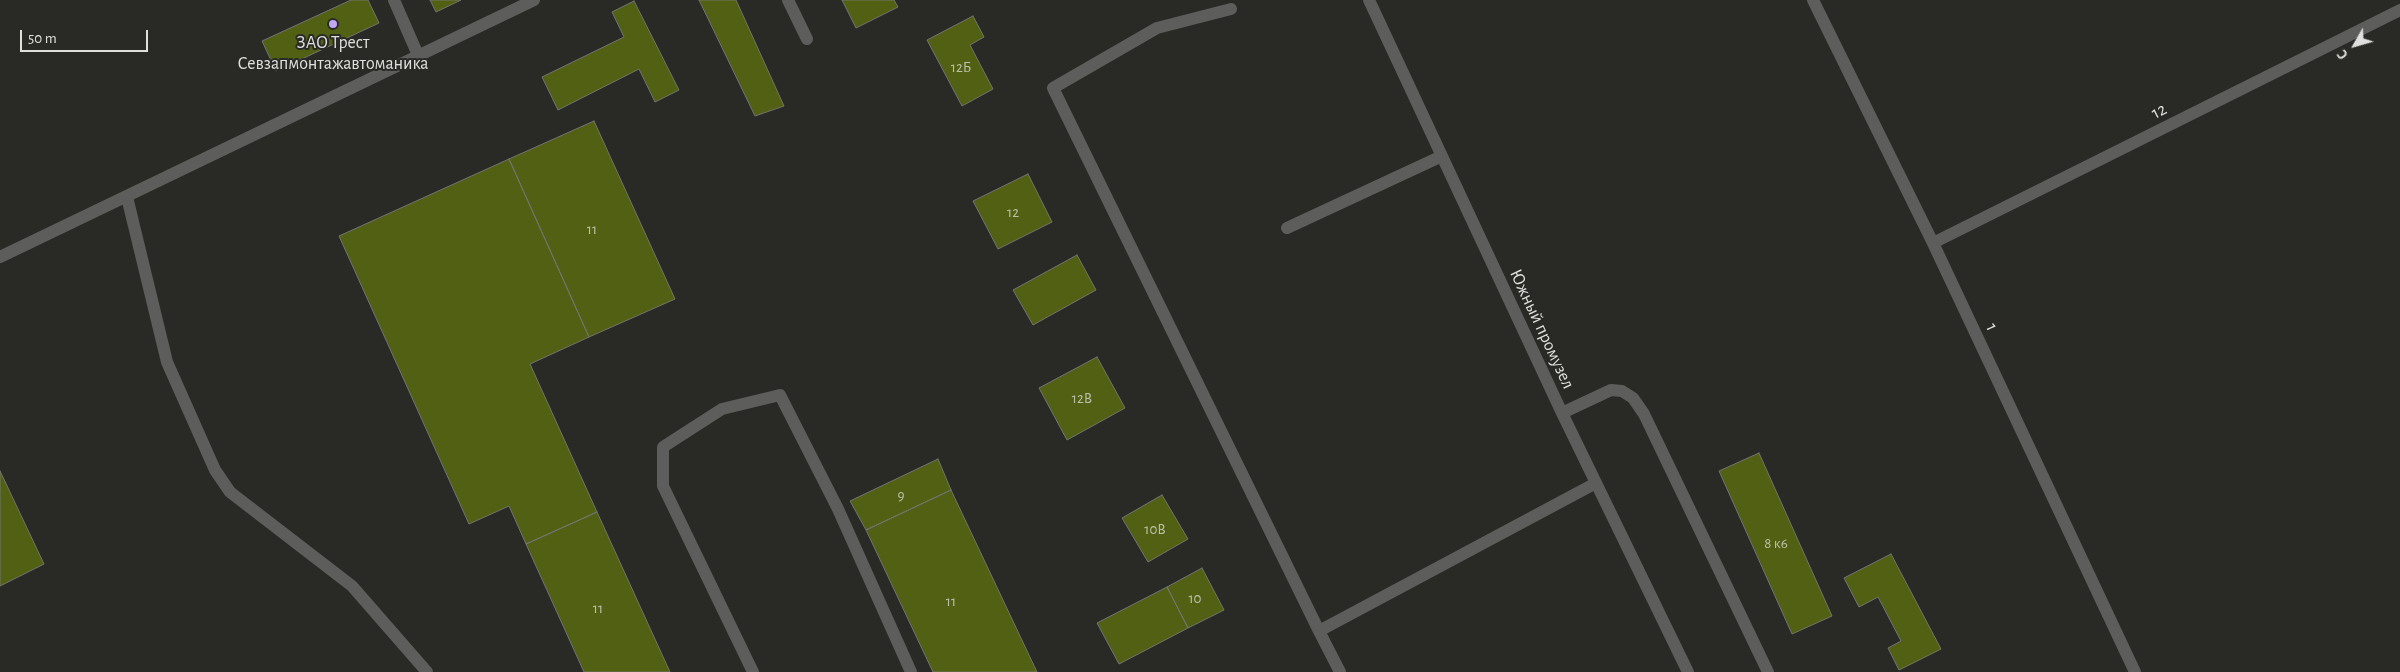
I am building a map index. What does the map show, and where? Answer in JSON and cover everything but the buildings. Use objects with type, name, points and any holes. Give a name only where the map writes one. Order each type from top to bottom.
[{"type":"street","points":[[394,0],[418,55]]},
{"type":"street","points":[[0,257],[534,0]]},
{"type":"street","points":[[788,0],[807,39]]},
{"type":"street","name":"Южный промузел","points":[[1369,0],[1562,413],[1688,672]]},
{"type":"street","name":"1","points":[[1813,0],[1933,243],[2135,672]]},
{"type":"street","points":[[1231,8],[1157,28],[1053,88],[1340,672]]},
{"type":"street","name":"12","points":[[1933,243],[2400,10]]},
{"type":"street","points":[[1287,228],[1442,156]]},
{"type":"street","points":[[127,197],[167,362],[214,470],[230,492],[352,586],[427,672]]},
{"type":"street","points":[[1562,413],[1611,390],[1622,391],[1633,398],[1644,414],[1768,672]]},
{"type":"street","points":[[753,672],[664,486],[663,447],[722,410],[780,395],[838,509],[911,672]]},
{"type":"street","points":[[1319,631],[1596,483]]},
{"type":"place","name":"ЗАО Трест Севзапмонтажавтоманика","points":[[333,24]]}]
